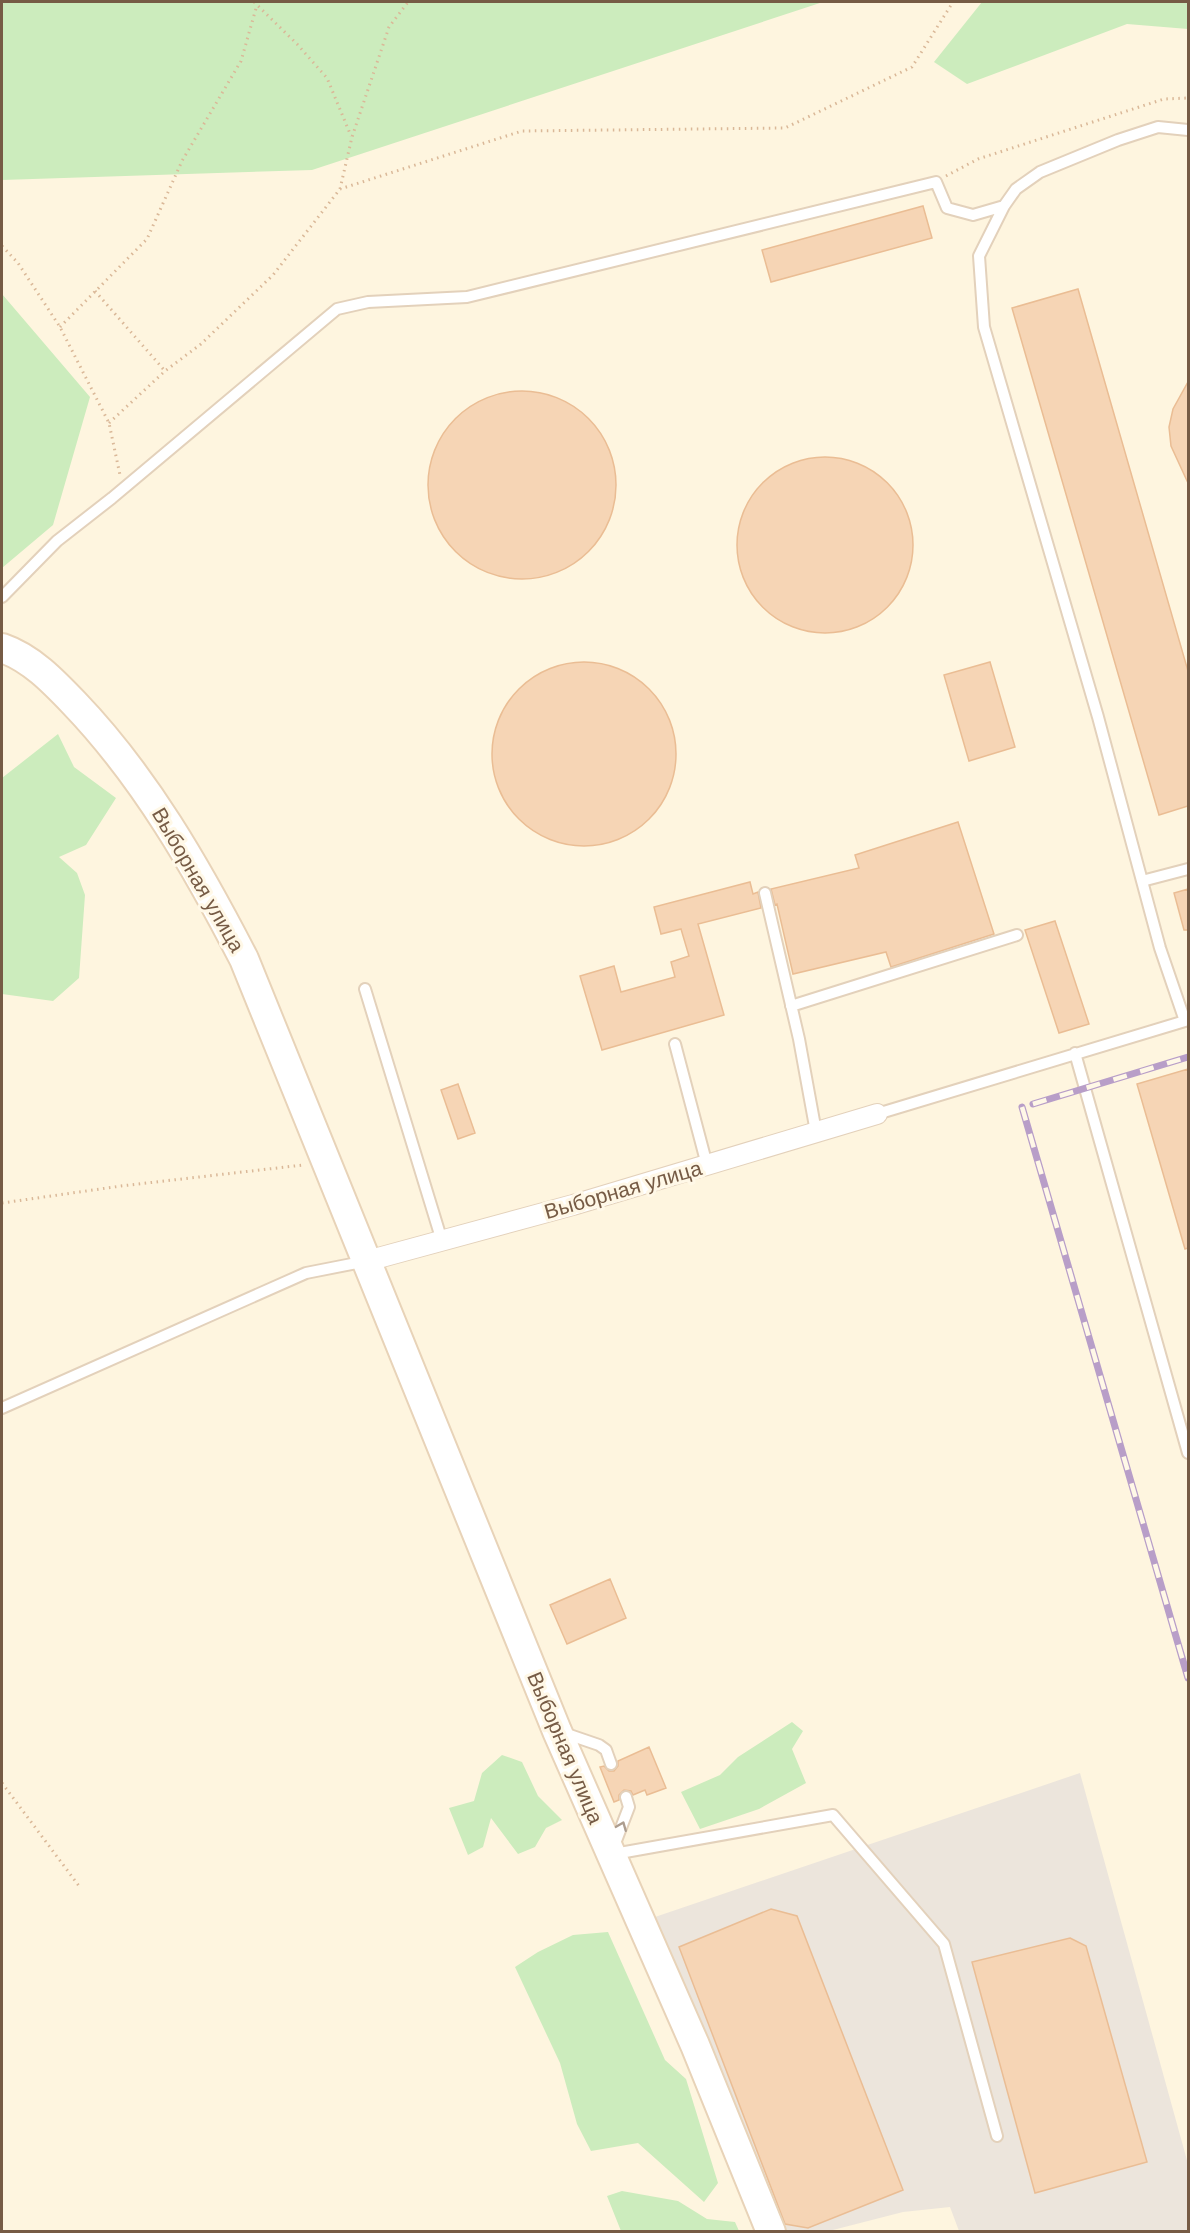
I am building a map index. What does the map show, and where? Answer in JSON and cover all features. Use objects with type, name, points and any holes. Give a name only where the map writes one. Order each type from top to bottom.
[{"type":"main road","name":"Выборная улица","points":[[2,648],[14,652],[48,676],[94,724],[134,773],[211,894],[244,959],[557,1731],[694,2045],[771,2232]]},
{"type":"street","name":"Выборная улица","points":[[367,1261],[573,1206],[877,1114]]},
{"type":"lane","points":[[877,1114],[1186,1021],[1160,948],[1098,717],[984,327],[979,256],[1004,206],[1016,189],[1040,172],[1118,140],[1158,127],[1188,130]]},
{"type":"lane","points":[[2,597],[57,541],[123,489],[337,309],[368,302],[467,297],[936,182],[947,208],[973,215],[1004,206]]},
{"type":"lane","points":[[1142,881],[1188,869]]},
{"type":"lane","points":[[765,893],[791,1006],[816,1132]]},
{"type":"lane","points":[[791,1006],[1017,935]]},
{"type":"lane","points":[[365,989],[442,1240]]},
{"type":"lane","points":[[675,1044],[707,1165]]},
{"type":"lane","points":[[1075,1053],[1188,1453]]},
{"type":"lane","points":[[2,1408],[306,1273],[367,1261]]},
{"type":"lane","points":[[557,1731],[599,1745],[606,1750],[611,1764]]},
{"type":"lane","points":[[610,1855],[629,1807],[626,1797]]},
{"type":"lane","points":[[610,1855],[833,1815],[944,1944],[997,2136]]},
{"type":"path","points":[[109,423],[165,371],[201,344],[273,275],[340,189],[352,137],[389,27],[408,2]]},
{"type":"path","points":[[340,189],[522,131],[785,128],[912,67],[953,2]]},
{"type":"path","points":[[256,3],[327,78],[352,137]]},
{"type":"path","points":[[60,327],[147,239],[182,161],[241,61],[256,3]]},
{"type":"path","points":[[936,182],[978,159],[1164,99],[1188,98]]},
{"type":"path","points":[[2,246],[18,263],[60,327],[109,423],[123,489]]},
{"type":"path","points":[[95,291],[165,371]]},
{"type":"path","points":[[2,1203],[121,1186],[328,1163]]},
{"type":"path","points":[[2,1784],[79,1886]]},
{"type":"shaded area","points":[[1080,1773],[1188,2164],[1188,2231],[959,2231],[950,2207],[903,2212],[829,2231],[779,2231],[655,1917]]},
{"type":"green space","points":[[2,2],[823,2],[312,170],[2,180]]},
{"type":"green space","points":[[982,2],[1188,2],[1188,29],[1127,24],[967,84],[934,62]]},
{"type":"green space","points":[[2,294],[90,397],[53,525],[2,568]]},
{"type":"green space","points":[[58,734],[74,767],[116,798],[86,845],[59,857],[77,873],[85,895],[79,978],[53,1001],[2,994],[2,778]]},
{"type":"green space","points":[[792,1722],[803,1731],[792,1749],[806,1783],[759,1809],[700,1829],[681,1792],[720,1775],[738,1757]]},
{"type":"green space","points":[[502,1755],[522,1762],[538,1796],[562,1820],[546,1828],[535,1847],[518,1854],[491,1818],[483,1847],[468,1855],[449,1808],[474,1801],[482,1773]]},
{"type":"green space","points":[[608,1932],[665,2060],[686,2079],[718,2183],[704,2202],[638,2143],[591,2151],[577,2124],[560,2063],[515,1967],[538,1952],[573,1935]]},
{"type":"green space","points":[[622,2191],[678,2201],[707,2219],[735,2222],[739,2231],[621,2231],[607,2196]]},
{"type":"building","points":[[923,206],[932,238],[771,282],[762,250]]},
{"type":"building","points":[[1078,289],[1188,671],[1188,806],[1159,815],[1012,308]]},
{"type":"building","points":[[1188,382],[1188,483],[1171,446],[1169,427],[1173,409]]},
{"type":"building","points":[[513,391],[531,391],[566,402],[582,412],[595,425],[609,449],[616,485],[609,521],[595,545],[582,558],[549,575],[531,579],[513,579],[478,568],[462,558],[449,545],[432,512],[428,494],[428,476],[439,441],[449,425],[462,412],[495,395]]},
{"type":"building","points":[[825,457],[842,458],[859,463],[887,483],[907,511],[912,528],[912,562],[907,579],[887,607],[859,627],[842,632],[825,633],[808,632],[791,627],[763,607],[743,579],[738,562],[737,545],[738,528],[743,511],[763,483],[791,463],[808,458]]},
{"type":"building","points":[[584,662],[602,663],[619,669],[635,677],[649,689],[661,703],[669,719],[675,736],[675,772],[669,789],[661,805],[649,819],[635,831],[619,839],[602,845],[584,846],[566,845],[549,839],[533,831],[519,819],[507,805],[499,789],[493,772],[492,754],[493,736],[499,719],[507,703],[519,689],[533,677],[549,669],[566,663]]},
{"type":"building","points":[[990,662],[1015,747],[969,761],[944,675]]},
{"type":"building","points":[[958,822],[994,934],[891,967],[886,952],[793,974],[777,904],[775,905],[771,889],[859,868],[855,855]]},
{"type":"building","points":[[750,882],[753,894],[758,892],[761,908],[698,924],[724,1015],[602,1050],[580,976],[614,966],[621,992],[675,977],[671,962],[689,956],[681,929],[661,934],[654,907]]},
{"type":"building","points":[[1188,889],[1188,930],[1184,930],[1174,893]]},
{"type":"building","points":[[1055,921],[1089,1024],[1059,1033],[1025,930]]},
{"type":"building","points":[[1188,1069],[1188,1248],[1185,1249],[1137,1084]]},
{"type":"building","points":[[458,1084],[475,1133],[458,1139],[441,1090]]},
{"type":"building","points":[[610,1579],[626,1618],[567,1644],[550,1605]]},
{"type":"building","points":[[649,1747],[666,1788],[647,1795],[645,1790],[633,1795],[631,1791],[624,1790],[619,1795],[619,1800],[614,1802],[600,1767],[604,1766],[609,1771],[614,1771],[618,1766],[618,1761]]},
{"type":"building","points":[[771,1909],[797,1916],[903,2190],[808,2228],[785,2224],[679,1947]]},
{"type":"building","points":[[1070,1938],[1086,1946],[1147,2162],[1035,2193],[972,1962]]},
{"type":"railway","points":[[1033,1104],[1188,1057]]},
{"type":"railway","points":[[1022,1107],[1188,1678]]}]
